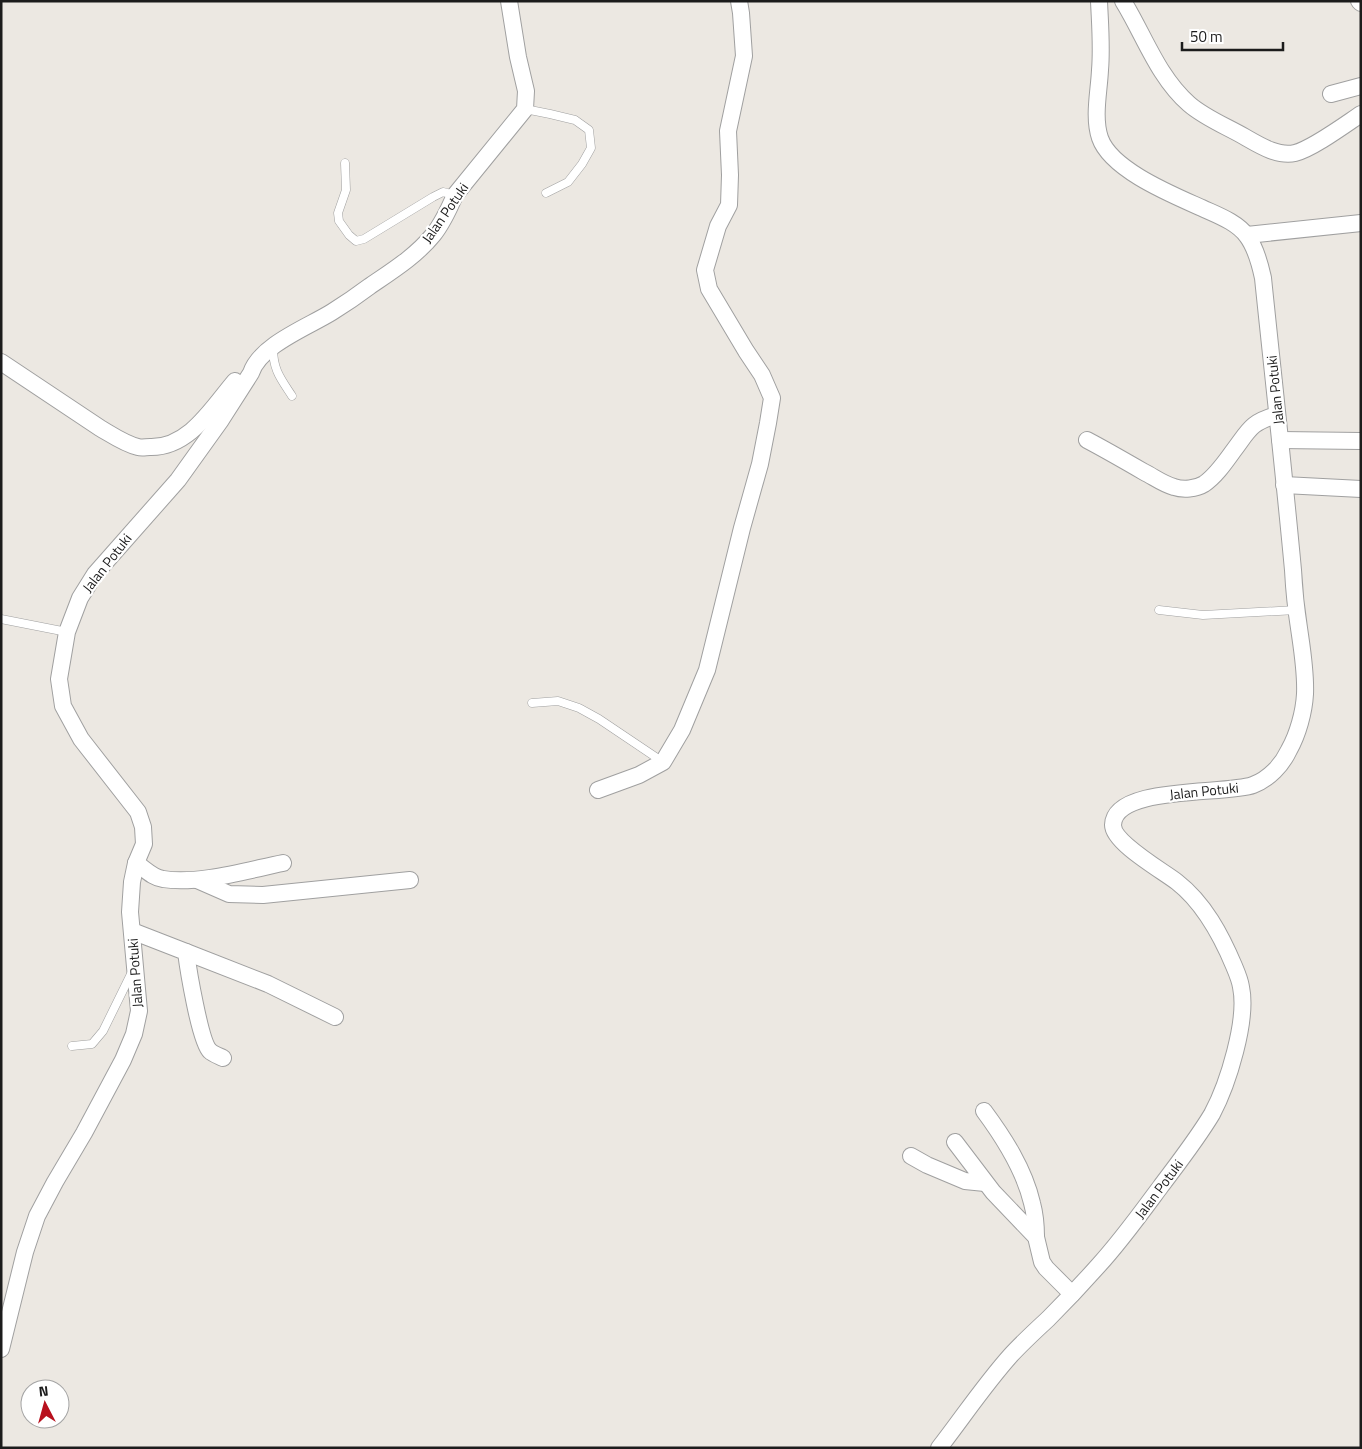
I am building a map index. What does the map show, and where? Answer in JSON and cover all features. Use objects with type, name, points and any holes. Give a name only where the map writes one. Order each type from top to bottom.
[{"type":"street","points":[[509,1],[518,57],[526,91],[525,109]]},
{"type":"street","points":[[598,790],[639,775],[663,762],[682,730],[707,670],[760,464],[772,398],[762,375],[709,289],[705,270],[718,226],[729,205],[728,130],[744,56],[739,1]]},
{"type":"street","name":"Jalan Potuki","points":[[939,1448],[1010,1357],[1099,1265],[1145,1209],[1212,1113],[1226,1081],[1237,1045],[1241,1023],[1241,985],[1223,943],[1198,903],[1177,882],[1129,848],[1116,835],[1113,822],[1123,807],[1132,802],[1161,795],[1243,788],[1266,778],[1274,771],[1288,752],[1295,738],[1304,705],[1305,684],[1260,264],[1253,246],[1236,225],[1178,197],[1125,168],[1110,154],[1100,139],[1097,117],[1101,58],[1099,1]]},
{"type":"street","points":[[1122,1],[1165,75],[1187,102],[1197,110],[1258,145],[1271,150],[1294,153],[1317,142],[1361,114]]},
{"type":"street","points":[[1331,94],[1361,86]]},
{"type":"street","name":"Jalan Potuki","points":[[1,1349],[25,1252],[37,1216],[123,1060],[134,1034],[139,1011],[130,912],[132,882],[136,863],[144,844],[144,827],[138,812],[81,739],[63,706],[60,679],[67,632],[80,598],[95,574],[178,480],[221,420],[253,365],[284,338],[332,312],[406,261],[433,235],[449,210],[455,195],[525,109]]},
{"type":"street","points":[[1246,235],[1361,222]]},
{"type":"street","points":[[1,362],[115,437],[139,447],[148,448],[157,448],[180,440],[197,426],[238,378],[253,365]]},
{"type":"street","points":[[1087,440],[1110,451],[1160,482],[1180,489],[1194,488],[1211,478],[1227,460],[1250,428],[1258,421],[1277,415]]},
{"type":"street","points":[[1280,440],[1361,441]]},
{"type":"street","points":[[1284,485],[1361,489]]},
{"type":"street","points":[[136,863],[152,875],[162,879],[198,880],[283,863]]},
{"type":"street","points":[[198,880],[229,894],[263,895],[410,880]]},
{"type":"street","points":[[132,930],[268,984],[335,1018]]},
{"type":"street","points":[[186,952],[189,975],[203,1036],[209,1050],[223,1058]]},
{"type":"street","points":[[984,1111],[1003,1137],[1024,1180],[1033,1204],[1036,1237],[1042,1262],[1072,1294]]},
{"type":"street","points":[[955,1142],[985,1183],[1036,1237]]},
{"type":"street","points":[[911,1156],[964,1181],[985,1183]]},
{"type":"lane","points":[[525,109],[575,120],[590,130],[591,148],[582,164],[568,182],[546,193]]},
{"type":"lane","points":[[345,163],[346,190],[338,213],[339,222],[356,241],[364,239],[438,194],[443,192],[455,195]]},
{"type":"lane","points":[[273,346],[273,361],[277,372],[292,396]]},
{"type":"lane","points":[[1158,610],[1203,615],[1296,610]]},
{"type":"lane","points":[[1,619],[67,632]]},
{"type":"lane","points":[[532,703],[558,701],[579,708],[599,719],[663,762]]},
{"type":"lane","points":[[72,1046],[92,1044],[103,1031],[134,968]]}]
